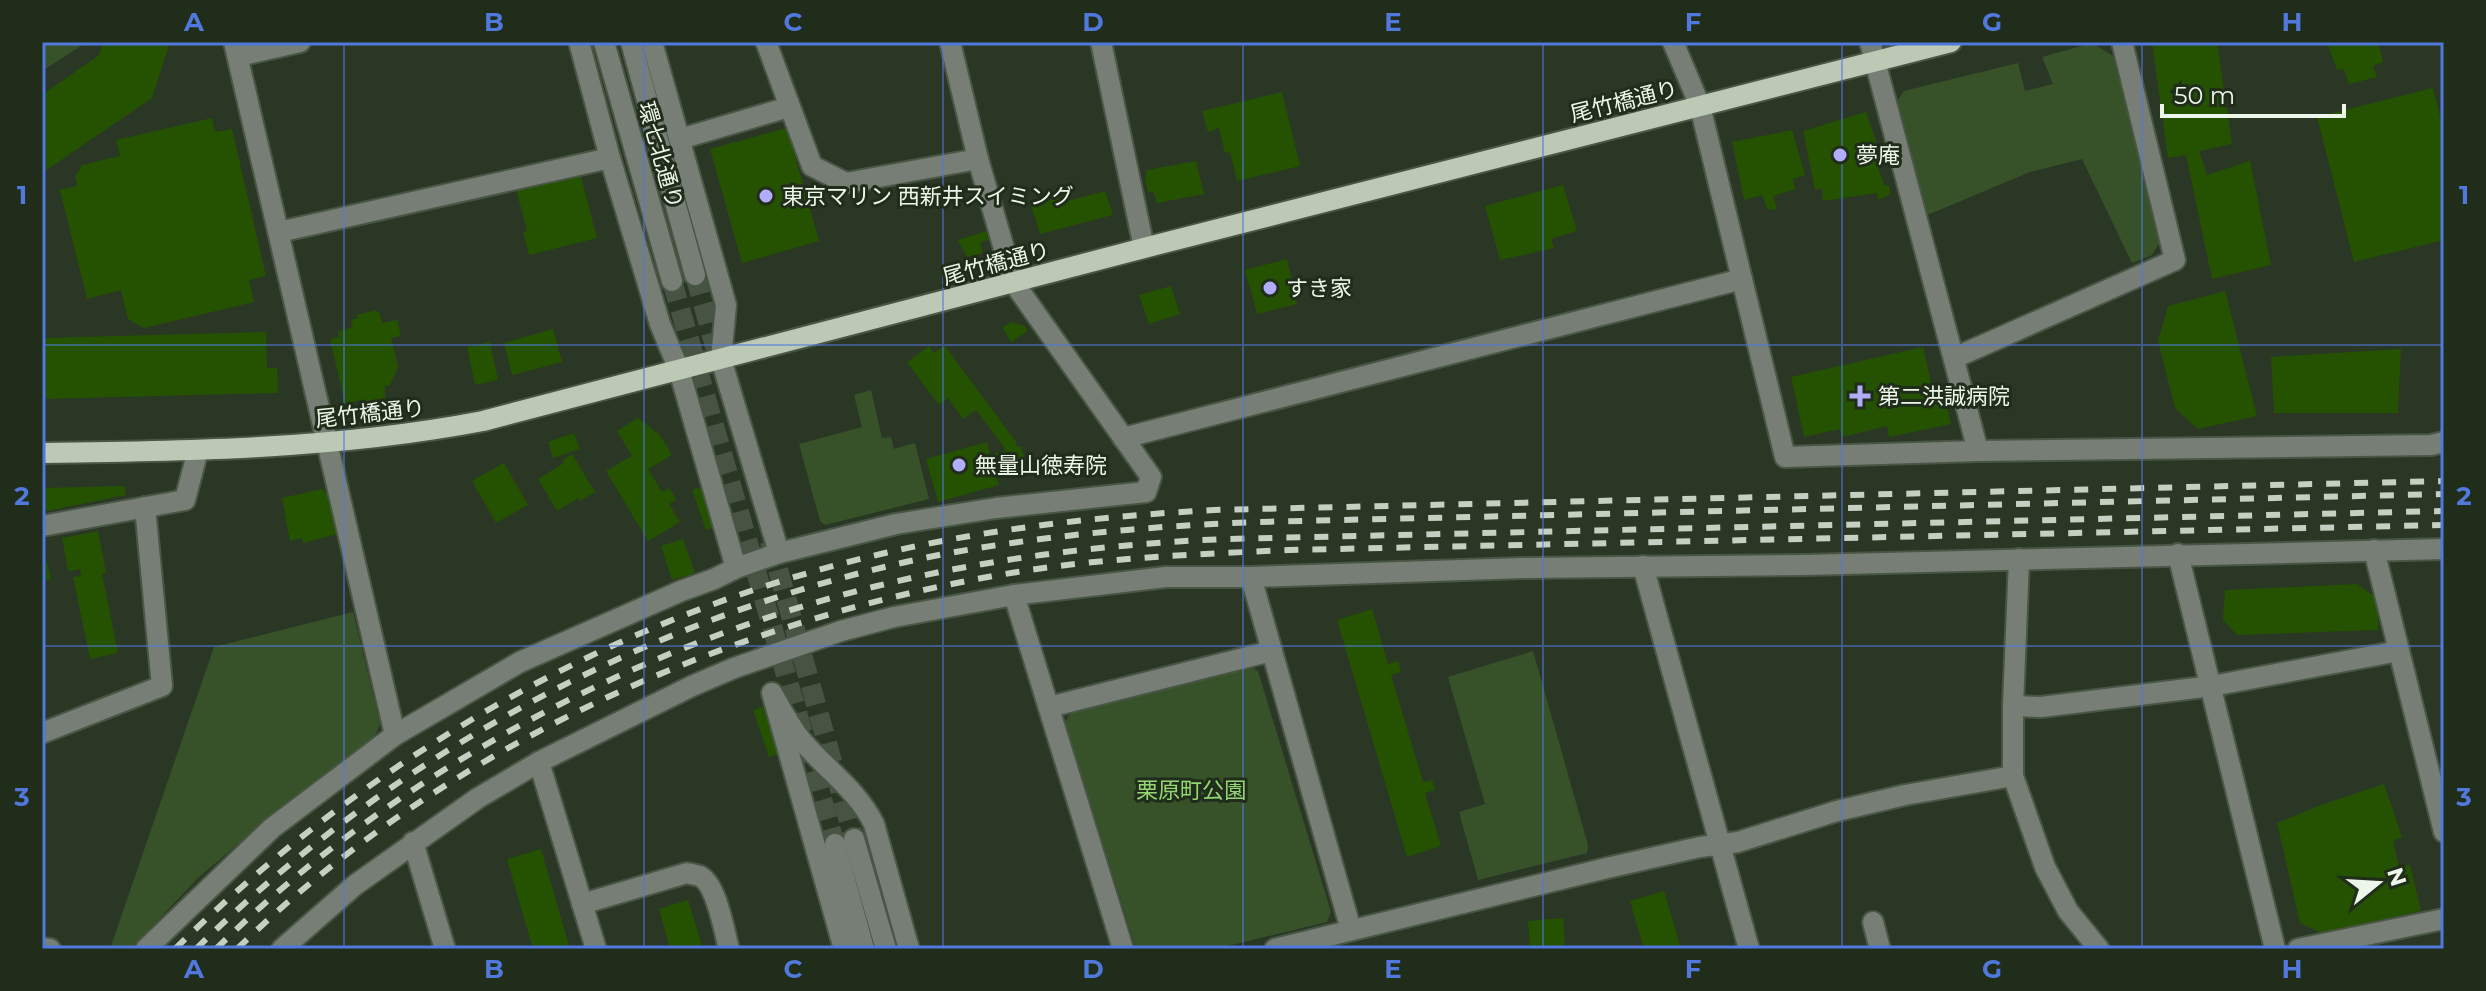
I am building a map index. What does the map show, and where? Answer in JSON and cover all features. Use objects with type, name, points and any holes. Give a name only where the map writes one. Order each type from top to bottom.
[{"type":"main road","name":"尾竹橋通り","points":[[42,453],[198,450],[326,443],[423,433],[483,421],[1700,106],[1873,52],[1951,42]]},
{"type":"street","points":[[300,42],[236,49],[395,735]]},
{"type":"street","points":[[579,42],[610,158],[660,324],[679,370],[736,568]]},
{"type":"street","name":"環七北通り","points":[[604,42],[672,281]]},
{"type":"street","name":"環七北通り","points":[[631,42],[695,275]]},
{"type":"street","points":[[652,42],[726,305],[721,359],[779,553]]},
{"type":"street","points":[[766,42],[812,166],[846,183],[978,159]]},
{"type":"street","points":[[146,949],[272,828],[395,735],[520,662],[736,568],[779,553],[910,522],[996,508],[1146,492],[1151,477],[1014,283],[978,159],[950,42]]},
{"type":"street","points":[[1123,42],[1102,46],[1144,248]]},
{"type":"street","points":[[1673,42],[1700,106],[1785,457],[1978,451],[2431,445],[2444,442]]},
{"type":"street","points":[[1954,358],[2175,260],[2122,42]]},
{"type":"street","points":[[1873,52],[1978,451]]},
{"type":"street","points":[[680,139],[789,107]]},
{"type":"street","points":[[279,232],[610,158]]},
{"type":"street","points":[[1123,438],[1742,279]]},
{"type":"street","points":[[42,526],[185,500],[198,450]]},
{"type":"street","points":[[42,733],[162,686],[145,507]]},
{"type":"street","points":[[282,949],[355,885],[413,842],[539,762],[692,686],[841,631],[894,617],[1014,595],[1166,577],[2444,549]]},
{"type":"street","points":[[2374,550],[2444,832]]},
{"type":"street","points":[[2178,554],[2275,949]]},
{"type":"street","points":[[2019,559],[2013,776],[2045,867],[2068,911],[2099,949]]},
{"type":"street","points":[[1643,566],[1749,949]]},
{"type":"street","points":[[1251,577],[1345,937]]},
{"type":"street","points":[[1014,595],[1123,949]]},
{"type":"street","points":[[1049,707],[1272,651]]},
{"type":"street","points":[[2013,706],[2041,707],[2212,686],[2399,651]]},
{"type":"street","points":[[761,659],[844,949]]},
{"type":"street","points":[[772,693],[803,742],[865,806],[874,824],[909,949]]},
{"type":"street","points":[[539,762],[596,949]]},
{"type":"street","points":[[1275,949],[1345,937],[1620,865],[1738,842],[1864,804],[2013,776]]},
{"type":"street","points":[[413,842],[445,949]]},
{"type":"street","points":[[864,949],[844,842],[886,949]]},
{"type":"street","points":[[582,904],[687,873],[700,876],[709,884],[715,898],[729,949]]},
{"type":"street","points":[[2298,949],[2444,919]]},
{"type":"street","points":[[1873,922],[1880,949]]},
{"type":"street","points":[[42,948],[50,949]]},
{"type":"green space","points":[[42,42],[83,42],[84,44],[42,71]]},
{"type":"green space","points":[[2092,43],[2113,56],[2161,240],[2152,255],[2132,263],[2082,159],[2030,172],[1925,216],[1892,108],[1904,91],[2018,63],[2025,91],[2053,84],[2042,57]]},
{"type":"green space","points":[[871,390],[882,438],[891,437],[894,449],[915,443],[929,499],[825,525],[820,521],[799,444],[862,427],[854,395]]},
{"type":"green space","points":[[353,612],[380,724],[373,740],[288,801],[197,879],[131,949],[110,949],[214,647]]},
{"type":"green space","points":[[1533,651],[1588,845],[1587,853],[1478,880],[1459,812],[1485,804],[1448,677]]},
{"type":"green space","name":"栗原町公園","points":[[1248,665],[1258,671],[1331,912],[1327,922],[1215,949],[1136,949],[1065,722],[1072,711]]},
{"type":"building","points":[[104,42],[170,42],[152,98],[42,173],[42,95],[98,56]]},
{"type":"building","points":[[2152,42],[2217,42],[2232,144],[2199,151],[2207,175],[2250,161],[2271,265],[2212,279],[2186,155],[2168,158]]},
{"type":"building","points":[[2327,42],[2378,42],[2383,62],[2373,66],[2377,77],[2349,84],[2344,69],[2337,70]]},
{"type":"building","points":[[2433,88],[2444,132],[2444,240],[2354,262],[2317,117]]},
{"type":"building","points":[[1282,92],[1300,166],[1237,181],[1230,152],[1225,153],[1219,128],[1208,132],[1202,111]]},
{"type":"building","points":[[1866,112],[1882,158],[1876,162],[1884,185],[1889,186],[1891,194],[1878,200],[1877,193],[1823,201],[1822,188],[1815,190],[1803,131]]},
{"type":"building","points":[[212,118],[215,132],[232,129],[266,276],[249,280],[254,302],[144,328],[128,319],[121,290],[87,299],[60,190],[77,186],[75,177],[82,165],[120,156],[116,140]]},
{"type":"building","points":[[787,128],[819,241],[742,263],[710,149]]},
{"type":"building","points":[[1792,130],[1805,175],[1793,179],[1795,189],[1773,196],[1777,209],[1768,210],[1762,195],[1744,200],[1732,142]]},
{"type":"building","points":[[1196,161],[1204,194],[1157,203],[1153,191],[1148,193],[1147,170]]},
{"type":"building","points":[[580,173],[597,238],[529,255],[523,232],[527,231],[516,189]]},
{"type":"building","points":[[1563,185],[1577,231],[1551,239],[1554,248],[1500,260],[1485,206]]},
{"type":"building","points":[[1105,191],[1113,215],[1040,234],[1031,205],[1058,198],[1060,203]]},
{"type":"building","points":[[986,231],[989,240],[980,242],[983,253],[967,257],[958,240]]},
{"type":"building","points":[[1287,259],[1297,304],[1257,314],[1245,270]]},
{"type":"building","points":[[1171,286],[1180,314],[1149,324],[1139,295]]},
{"type":"building","points":[[2225,291],[2257,416],[2198,429],[2175,408],[2158,341],[2168,306]]},
{"type":"building","points":[[376,310],[382,323],[397,320],[401,336],[391,338],[398,367],[390,385],[385,386],[385,398],[345,404],[330,339],[339,337],[338,331],[353,327],[351,320],[358,318],[357,315]]},
{"type":"building","points":[[1011,322],[1025,326],[1028,331],[1011,342],[1003,328]]},
{"type":"building","points":[[553,329],[562,362],[512,375],[504,343]]},
{"type":"building","points":[[266,332],[267,368],[277,368],[278,393],[42,399],[42,338]]},
{"type":"building","points":[[490,342],[498,380],[475,385],[467,347]]},
{"type":"building","points":[[929,346],[934,353],[945,346],[1017,447],[1021,446],[1024,457],[994,466],[999,485],[938,502],[926,459],[987,442],[990,455],[1006,450],[976,410],[963,419],[948,398],[939,405],[907,362]]},
{"type":"building","points":[[1923,347],[1935,401],[1945,398],[1951,424],[1889,437],[1887,426],[1842,437],[1840,429],[1804,437],[1791,377]]},
{"type":"building","points":[[2401,349],[2398,413],[2274,413],[2271,357]]},
{"type":"building","points":[[638,418],[660,435],[672,455],[648,469],[662,492],[669,488],[676,499],[669,504],[680,522],[648,541],[606,471],[632,456],[617,431]]},
{"type":"building","points":[[574,433],[580,449],[553,458],[548,442]]},
{"type":"building","points":[[572,454],[595,492],[557,511],[538,479],[564,463],[562,460]]},
{"type":"building","points":[[504,463],[528,505],[496,523],[472,481]]},
{"type":"building","points":[[124,486],[126,495],[42,512],[42,488]]},
{"type":"building","points":[[701,487],[714,527],[706,530],[692,490]]},
{"type":"building","points":[[322,489],[328,495],[338,534],[303,543],[302,538],[290,541],[282,498]]},
{"type":"building","points":[[98,531],[106,573],[102,574],[118,653],[90,659],[73,577],[81,576],[80,569],[68,571],[62,538]]},
{"type":"building","points":[[683,539],[695,573],[672,580],[661,546]]},
{"type":"building","points":[[42,542],[51,579],[42,581]]},
{"type":"building","points":[[2357,584],[2378,599],[2378,630],[2237,635],[2223,620],[2225,590]]},
{"type":"building","points":[[1372,609],[1388,664],[1398,661],[1401,672],[1391,675],[1423,782],[1432,780],[1435,790],[1425,793],[1441,846],[1407,857],[1337,620]]},
{"type":"building","points":[[763,706],[779,754],[769,757],[753,710]]},
{"type":"building","points":[[2384,784],[2402,837],[2393,841],[2399,867],[2410,865],[2421,911],[2321,933],[2300,923],[2277,823]]},
{"type":"building","points":[[541,849],[570,949],[533,949],[507,859]]},
{"type":"building","points":[[1664,891],[1681,949],[1644,949],[1630,901]]},
{"type":"building","points":[[688,900],[703,949],[670,949],[659,909]]},
{"type":"building","points":[[1563,918],[1565,949],[1530,949],[1528,921]]},
{"type":"tunnel","points":[[695,275],[720,364]]},
{"type":"tunnel","points":[[672,281],[835,844]]},
{"type":"tunnel","points":[[770,541],[854,839]]},
{"type":"railway","points":[[175,949],[251,879],[331,814],[415,755],[502,702],[593,655],[688,614],[785,580],[926,544],[1048,524],[1214,510],[2444,481]]},
{"type":"railway","points":[[196,949],[275,877],[359,810],[448,750],[541,697],[638,650],[737,611],[840,579],[944,554],[1100,532],[1257,522],[2444,494]]},
{"type":"railway","points":[[216,949],[285,886],[360,827],[439,773],[522,724],[609,681],[697,643],[787,611],[920,576],[1006,560],[1094,549],[1225,539],[2444,511]]},
{"type":"railway","points":[[237,949],[320,875],[409,809],[504,750],[604,699],[708,655],[814,619],[922,590],[1030,570],[1095,562],[1289,550],[2444,525]]},
{"type":"place","name":"夢庵","points":[[1840,155]]},
{"type":"place","name":"東京マリン 西新井スイミング","points":[[766,196]]},
{"type":"place","name":"すき家","points":[[1270,288]]},
{"type":"place","name":"第二洪誠病院","points":[[1860,396]]},
{"type":"place","name":"無量山徳寿院","points":[[959,465]]}]
